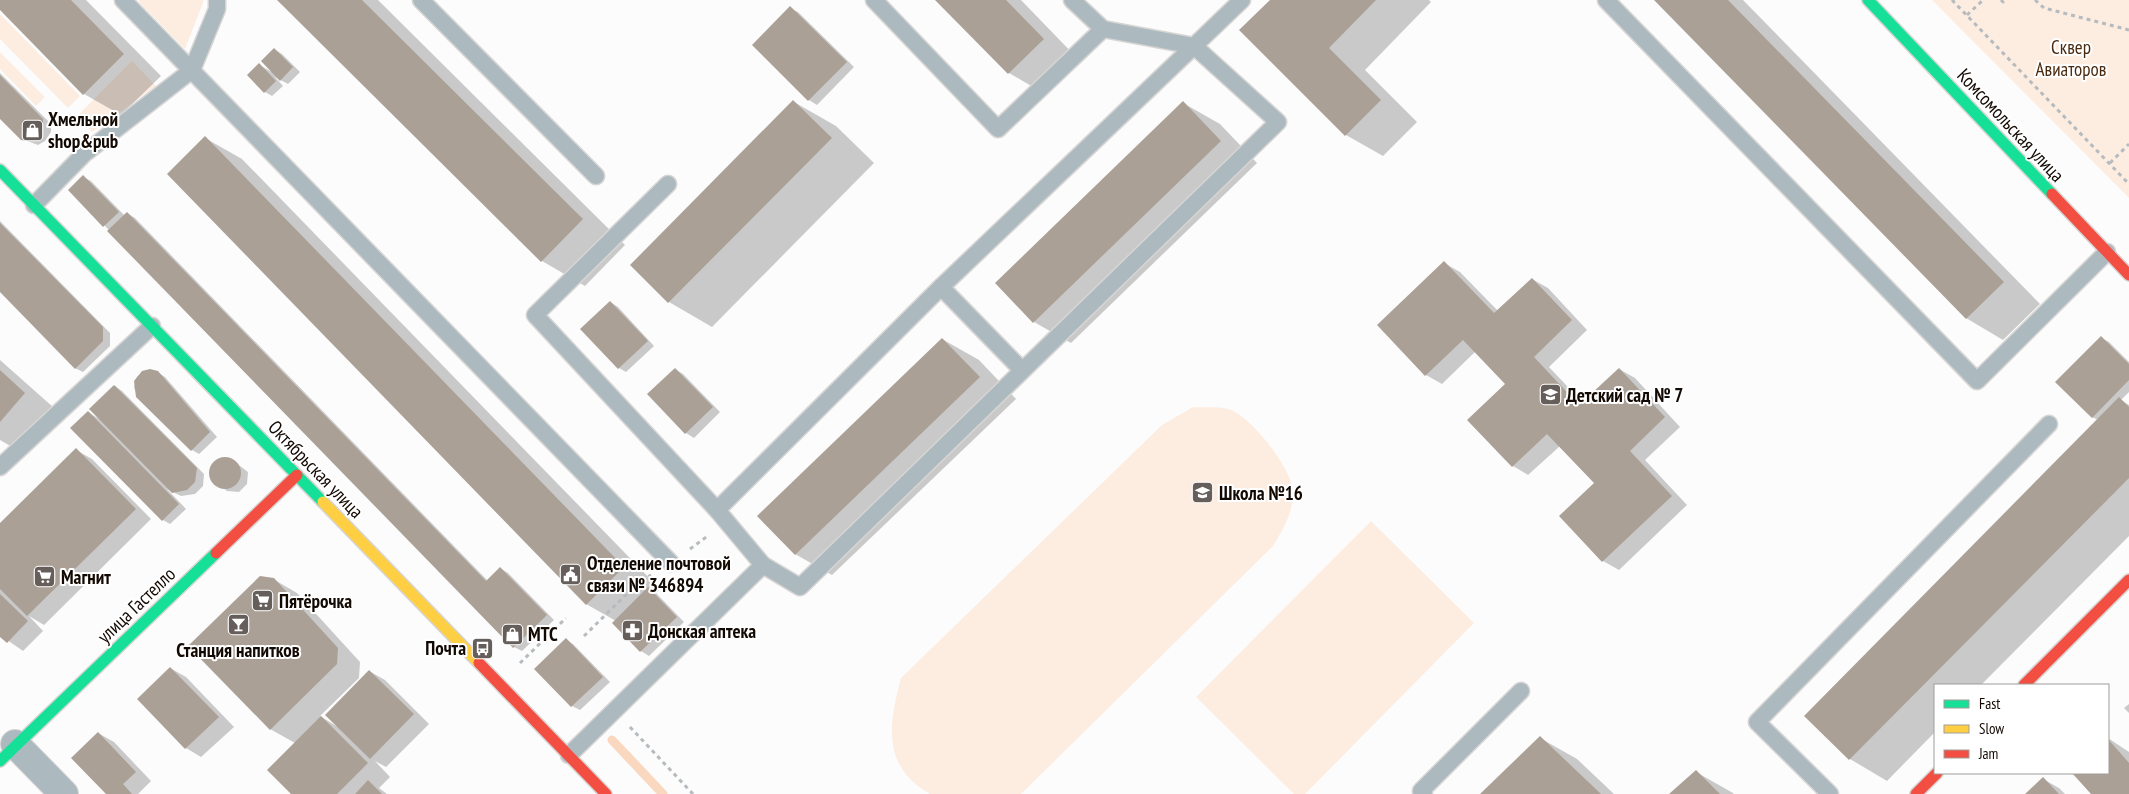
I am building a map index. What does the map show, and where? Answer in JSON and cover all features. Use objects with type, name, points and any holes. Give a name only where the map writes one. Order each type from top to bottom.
[{"type":"street","name":"Комсомольская улица","points":[[1868,0],[2129,275]]},
{"type":"street","name":"Октябрьская улица","points":[[0,170],[606,794]]},
{"type":"street","name":"улица Гастелло","points":[[8,752],[297,474]]},
{"type":"street","points":[[2025,684],[2129,580]]},
{"type":"street","points":[[8,752],[64,794]]},
{"type":"street","points":[[1916,794],[1936,774]]},
{"type":"lane","points":[[123,0],[671,563]]},
{"type":"lane","points":[[34,205],[84,154],[192,70],[217,9],[216,0]]},
{"type":"lane","points":[[421,0],[596,176]]},
{"type":"lane","points":[[874,0],[998,129],[1103,29]]},
{"type":"lane","points":[[668,184],[535,315],[717,510],[762,565],[800,587],[1278,122],[1194,46],[1103,29],[1072,0]]},
{"type":"lane","points":[[717,510],[941,287],[1242,0]]},
{"type":"lane","points":[[1606,0],[1977,381],[2107,252]]},
{"type":"lane","points":[[941,287],[1022,370]]},
{"type":"lane","points":[[0,467],[152,326]]},
{"type":"lane","points":[[1830,794],[1757,722],[2049,424]]},
{"type":"lane","points":[[569,755],[762,565]]},
{"type":"lane","points":[[1424,794],[1421,791],[1521,691]]},
{"type":"path","points":[[1952,0],[2129,184]]},
{"type":"path","points":[[1967,15],[1983,0]]},
{"type":"path","points":[[2035,0],[2044,8],[2129,30]]},
{"type":"path","points":[[2110,164],[2129,144]]},
{"type":"path","points":[[518,665],[566,618]]},
{"type":"path","points":[[615,710],[693,794]]},
{"type":"green space","points":[[139,0],[204,0],[185,49],[139,2]]},
{"type":"green space","name":"Сквер Авиаторов","points":[[1932,0],[2129,0],[2129,198]]},
{"type":"green space","points":[[0,14],[80,96],[68,108],[0,39]]},
{"type":"green space","points":[[0,52],[45,97],[36,106],[0,69]]},
{"type":"green space","points":[[132,61],[156,86],[92,132],[77,116]]},
{"type":"green space","points":[[1193,407],[1224,408],[1237,413],[1257,430],[1284,467],[1290,478],[1292,504],[1285,526],[1273,546],[1021,794],[930,794],[914,783],[903,771],[896,757],[893,743],[892,728],[901,678],[1162,425]]},
{"type":"green space","points":[[1371,521],[1474,623],[1305,794],[1294,794],[1196,697]]},
{"type":"building","points":[[0,0],[71,0],[124,54],[83,95],[0,10]]},
{"type":"building","points":[[277,0],[362,0],[583,219],[541,262]]},
{"type":"building","points":[[935,0],[1006,0],[1044,39],[1008,74]]},
{"type":"building","points":[[1270,0],[1376,0],[1329,48],[1381,100],[1345,136],[1239,30]]},
{"type":"building","points":[[1654,0],[1728,0],[2004,282],[1966,319]]},
{"type":"building","points":[[790,6],[847,62],[808,101],[752,45]]},
{"type":"building","points":[[274,48],[293,67],[280,81],[261,61]]},
{"type":"building","points":[[259,63],[276,81],[264,93],[247,75]]},
{"type":"building","points":[[0,75],[43,119],[43,128],[37,137],[29,141],[21,140],[0,119]]},
{"type":"building","points":[[793,100],[832,138],[668,303],[630,265]]},
{"type":"building","points":[[1183,101],[1221,141],[1033,323],[995,283]]},
{"type":"building","points":[[205,136],[624,567],[586,605],[167,174]]},
{"type":"building","points":[[83,175],[119,212],[103,227],[68,190]]},
{"type":"building","points":[[127,212],[486,581],[500,567],[547,615],[513,648],[107,231]]},
{"type":"building","points":[[0,223],[103,327],[103,341],[75,369],[0,292]]},
{"type":"building","points":[[1444,261],[1494,313],[1532,278],[1572,320],[1534,357],[1579,405],[1619,368],[1665,417],[1630,451],[1672,496],[1602,562],[1559,516],[1594,483],[1547,434],[1512,467],[1467,420],[1505,384],[1463,340],[1425,376],[1377,325]]},
{"type":"building","points":[[610,301],[648,341],[618,369],[580,329]]},
{"type":"building","points":[[2101,336],[2129,364],[2129,380],[2092,418],[2055,382]]},
{"type":"building","points":[[942,338],[980,377],[795,555],[757,516]]},
{"type":"building","points":[[675,368],[713,407],[685,434],[647,394]]},
{"type":"building","points":[[150,369],[158,371],[210,432],[191,451],[136,397],[134,381],[142,371]]},
{"type":"building","points":[[0,370],[25,393],[0,422]]},
{"type":"building","points":[[114,385],[197,468],[195,482],[187,490],[172,493],[89,409]]},
{"type":"building","points":[[2119,397],[2129,407],[2129,478],[1849,760],[1804,716]]},
{"type":"building","points":[[88,411],[179,504],[162,521],[70,428]]},
{"type":"building","points":[[76,448],[136,509],[27,616],[0,589],[0,523]]},
{"type":"building","points":[[225,457],[236,462],[241,473],[236,484],[225,489],[214,484],[209,473],[214,462]]},
{"type":"building","points":[[260,576],[274,578],[338,648],[337,664],[270,730],[188,646]]},
{"type":"building","points":[[648,587],[677,617],[640,652],[612,623]]},
{"type":"building","points":[[0,594],[28,621],[7,643],[0,637]]},
{"type":"building","points":[[566,638],[603,677],[571,707],[534,669]]},
{"type":"building","points":[[170,667],[219,717],[185,749],[137,699]]},
{"type":"building","points":[[369,670],[414,714],[370,759],[325,715]]},
{"type":"building","points":[[321,716],[368,763],[337,794],[291,794],[267,770]]},
{"type":"building","points":[[98,732],[136,772],[123,784],[132,794],[106,794],[71,758]]},
{"type":"building","points":[[1540,736],[1601,794],[1480,794]]},
{"type":"building","points":[[2109,740],[2129,763],[2129,794],[2091,794],[2073,774],[2109,774]]},
{"type":"building","points":[[1696,770],[1720,794],[1669,794]]},
{"type":"building","points":[[2043,777],[2059,794],[2025,794]]},
{"type":"building","points":[[368,780],[382,794],[355,794]]},
{"type":"waterway","points":[[612,740],[663,794]]},
{"type":"traffic: fast","points":[[1868,0],[2052,194]]},
{"type":"traffic: fast","points":[[0,170],[323,502]]},
{"type":"traffic: fast","points":[[0,761],[216,553]]},
{"type":"traffic: slow","points":[[323,502],[479,663]]},
{"type":"traffic: jam","points":[[2052,194],[2129,275]]},
{"type":"traffic: jam","points":[[216,553],[297,475]]},
{"type":"traffic: jam","points":[[2025,684],[2129,580]]},
{"type":"traffic: jam","points":[[479,663],[606,794]]},
{"type":"traffic: jam","points":[[1916,794],[1936,774]]},
{"type":"place","name":"Хмельной shop&pub","points":[[32,130]]},
{"type":"place","name":"Детский сад № 7","points":[[1550,395]]},
{"type":"place","name":"Школа №16","points":[[1203,493]]},
{"type":"place","name":"Отделение почтовой связи № 346894","points":[[571,574]]},
{"type":"place","name":"Магнит","points":[[45,577]]},
{"type":"place","name":"Пятёрочка","points":[[263,601]]},
{"type":"place","name":"Станция напитков","points":[[238,624]]},
{"type":"place","name":"Донская аптека","points":[[632,631]]},
{"type":"place","name":"МТС","points":[[512,634]]},
{"type":"place","name":"Почта","points":[[482,648]]}]
